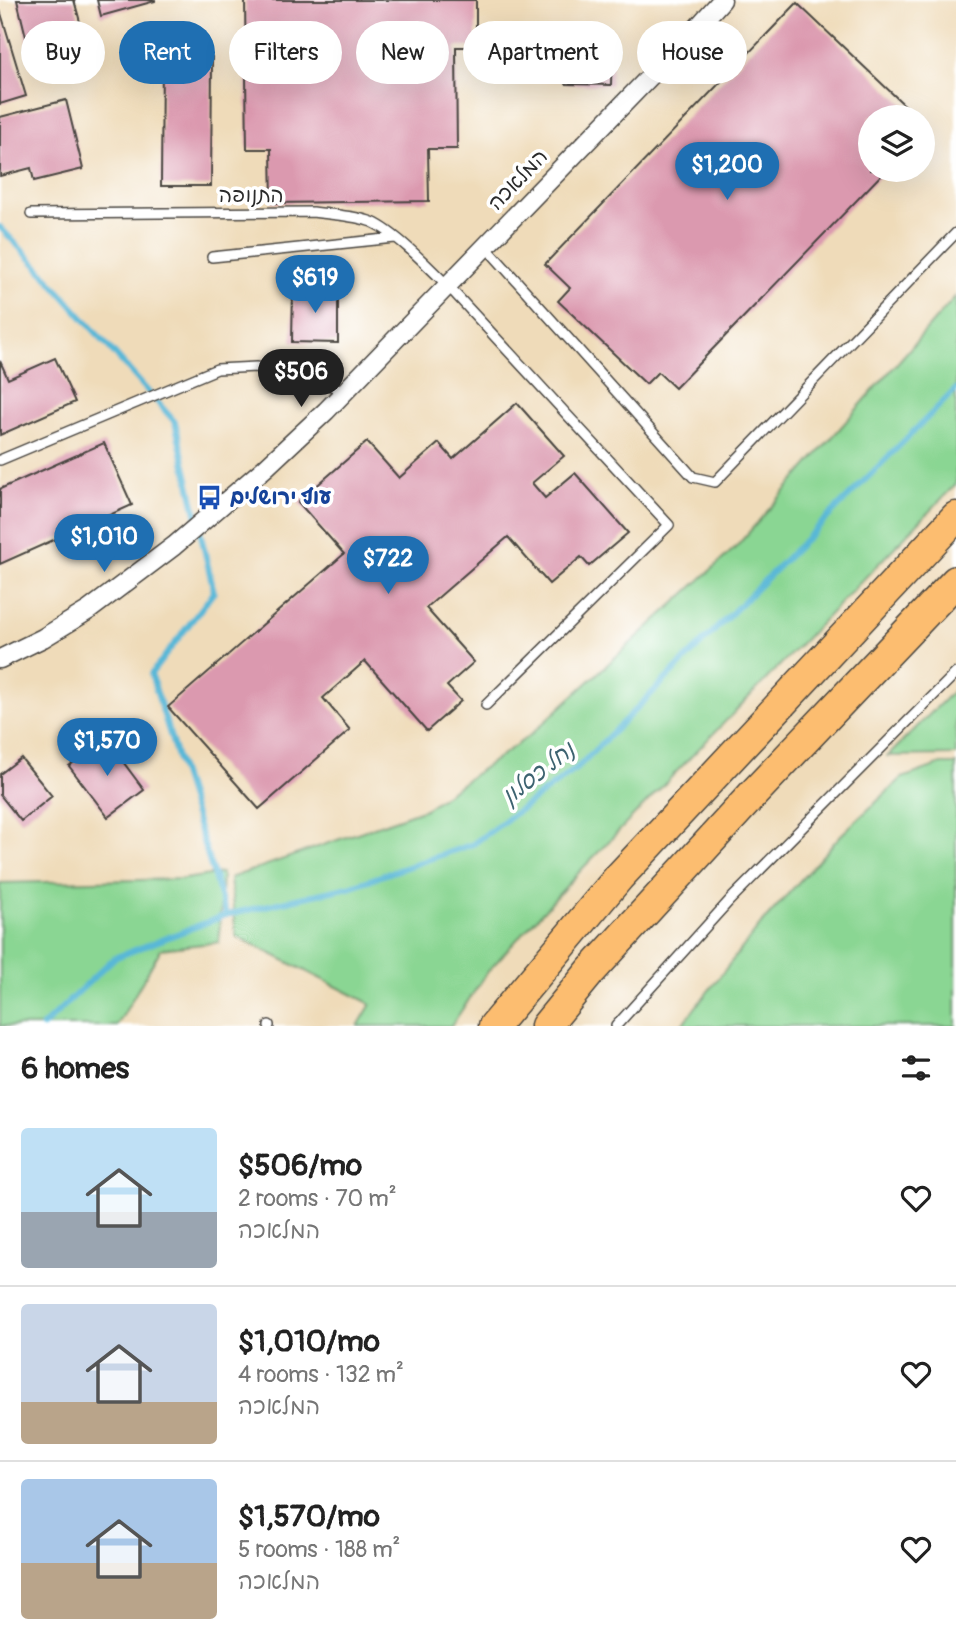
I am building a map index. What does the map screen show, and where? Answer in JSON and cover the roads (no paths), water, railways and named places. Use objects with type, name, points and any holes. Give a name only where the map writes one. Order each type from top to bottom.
[{"type":"highway","points":[[494,1026],[620,877],[956,517]]},
{"type":"highway","points":[[546,1026],[590,971],[736,812],[956,581]]},
{"type":"street","name":"המלאכה","points":[[0,659],[43,638],[89,610],[174,546],[265,468],[327,411],[722,0]]},
{"type":"lane","name":"התנופה","points":[[31,214],[313,212],[356,218],[374,223],[395,237],[448,286],[669,525],[486,705]]},
{"type":"lane","points":[[486,247],[693,478],[715,482],[956,233]]},
{"type":"lane","points":[[212,257],[395,237]]},
{"type":"lane","points":[[0,460],[217,369],[256,367],[295,373],[345,391]]},
{"type":"lane","points":[[616,1026],[730,900],[956,673]]},
{"type":"waterway","points":[[0,227],[175,422],[214,592],[151,674],[226,915]]},
{"type":"waterway","name":"נחל כסלון","points":[[43,1026],[114,958],[226,915],[349,887],[473,844],[577,768],[956,389]]},
{"type":"place","name":"עוף ירושלים","points":[[210,497]]}]
